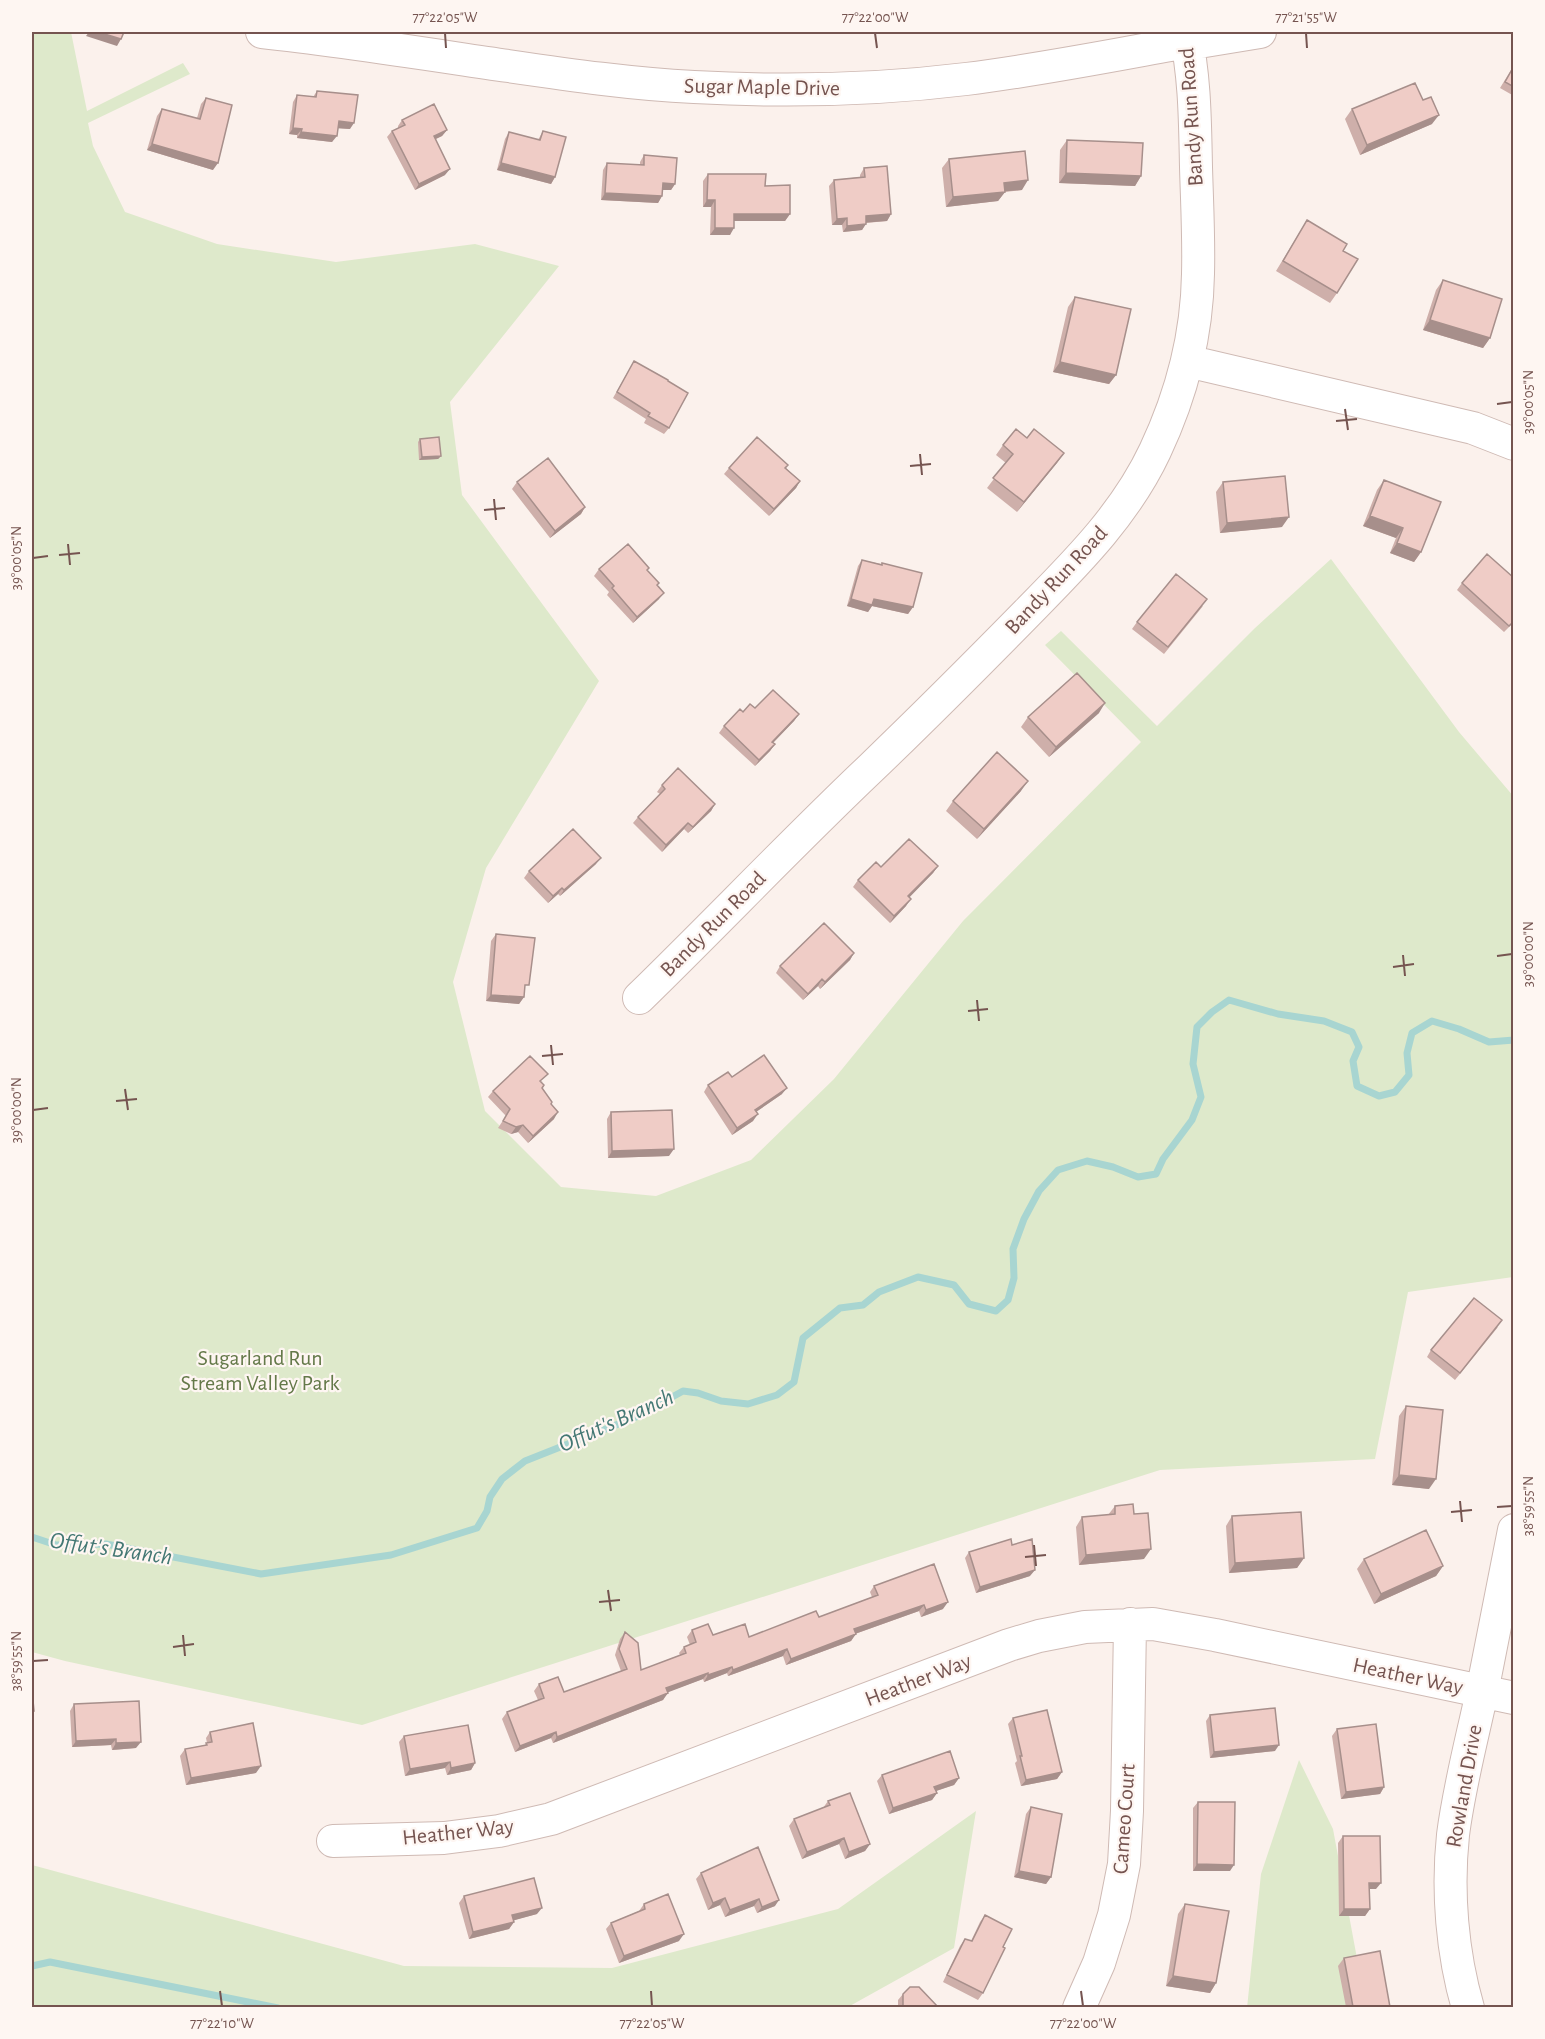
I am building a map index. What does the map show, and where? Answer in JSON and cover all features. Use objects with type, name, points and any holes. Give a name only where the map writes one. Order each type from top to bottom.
[{"type":"street","name":"Sugar Maple Drive","points":[[262,32],[328,39],[599,79],[693,87],[781,90],[868,88],[964,80],[1038,69],[1186,37],[1205,42],[1260,32]]},
{"type":"street","name":"Bandy Run Road","points":[[639,998],[716,923],[792,843],[926,717],[1093,545],[1126,502],[1154,454],[1174,405],[1194,327],[1198,274],[1194,103],[1186,37]]},
{"type":"street","points":[[1187,361],[1473,428],[1514,444]]},
{"type":"street","name":"Rowland Drive","points":[[1468,2007],[1455,1948],[1451,1891],[1453,1836],[1464,1770],[1514,1530]]},
{"type":"street","name":"Cameo Court","points":[[1079,2007],[1099,1963],[1114,1915],[1124,1864],[1130,1624]]},
{"type":"street","name":"Heather Way","points":[[333,1841],[444,1838],[499,1831],[550,1819],[1009,1644],[1085,1627],[1153,1624],[1514,1698]]},
{"type":"green space","name":"Sugarland Run Stream Valley Park","points":[[32,32],[71,32],[87,111],[183,63],[190,74],[88,123],[93,146],[125,212],[217,244],[336,262],[475,244],[559,266],[450,402],[462,495],[599,681],[486,868],[453,982],[485,1111],[561,1187],[656,1196],[751,1160],[834,1079],[963,921],[1141,742],[1045,645],[1061,631],[1157,726],[1255,628],[1331,559],[1459,732],[1514,797],[1513,1277],[1408,1292],[1375,1459],[1160,1470],[362,1725],[32,1652]]},
{"type":"green space","points":[[1299,1760],[1333,1829],[1366,2007],[1247,2008],[1261,1874]]},
{"type":"green space","points":[[976,1811],[954,1948],[848,2007],[32,2007],[32,1865],[404,1966],[612,1968],[838,1909]]},
{"type":"building","points":[[98,32],[124,32],[121,39]]},
{"type":"building","points":[[1514,66],[1514,87],[1505,82]]},
{"type":"building","points":[[1415,83],[1423,100],[1431,97],[1439,115],[1367,145],[1352,109]]},
{"type":"building","points":[[317,91],[358,95],[354,123],[339,121],[337,136],[301,132],[302,129],[293,128],[297,95],[316,97]]},
{"type":"building","points":[[206,98],[232,105],[218,163],[152,144],[162,109],[200,119]]},
{"type":"building","points":[[434,104],[447,130],[434,136],[450,169],[419,184],[392,131],[405,125],[402,120]]},
{"type":"building","points":[[543,131],[566,137],[555,177],[501,163],[509,132],[540,140]]},
{"type":"building","points":[[1067,140],[1143,143],[1141,176],[1066,173]]},
{"type":"building","points":[[1025,151],[1028,180],[1004,183],[1005,192],[953,197],[949,159]]},
{"type":"building","points":[[644,155],[677,158],[675,184],[663,183],[662,196],[605,193],[607,163],[644,165]]},
{"type":"building","points":[[887,166],[891,214],[866,216],[866,224],[847,226],[847,218],[837,219],[834,180],[865,177],[864,168]]},
{"type":"building","points":[[708,174],[766,174],[765,186],[790,185],[790,214],[734,214],[734,228],[715,228],[715,200],[707,200]]},
{"type":"building","points":[[1307,220],[1347,244],[1343,251],[1358,259],[1337,293],[1283,261]]},
{"type":"building","points":[[1443,280],[1502,299],[1490,338],[1430,320]]},
{"type":"building","points":[[1075,297],[1131,309],[1116,375],[1060,362]]},
{"type":"building","points":[[634,361],[688,393],[669,428],[648,416],[650,413],[617,392]]},
{"type":"building","points":[[1016,429],[1027,438],[1034,429],[1064,453],[1024,502],[993,478],[1013,454],[1003,445]]},
{"type":"building","points":[[439,437],[441,456],[422,457],[420,439]]},
{"type":"building","points":[[757,437],[788,465],[785,468],[800,481],[774,509],[729,468]]},
{"type":"building","points":[[548,458],[585,507],[555,531],[517,482]]},
{"type":"building","points":[[1285,476],[1289,517],[1227,523],[1223,482]]},
{"type":"building","points":[[1384,480],[1441,502],[1421,552],[1397,543],[1403,528],[1370,516]]},
{"type":"building","points":[[628,544],[649,568],[647,570],[659,583],[657,585],[664,593],[637,617],[599,569]]},
{"type":"building","points":[[1487,554],[1514,578],[1514,621],[1509,626],[1462,583]]},
{"type":"building","points":[[862,560],[922,573],[913,607],[874,599],[872,605],[851,599]]},
{"type":"building","points":[[1176,574],[1207,599],[1168,647],[1137,622]]},
{"type":"building","points":[[1077,673],[1105,703],[1056,747],[1028,717]]},
{"type":"building","points":[[773,690],[799,714],[772,742],[775,744],[759,760],[724,726],[740,709],[743,712],[750,704],[755,708]]},
{"type":"building","points":[[997,752],[1028,781],[984,829],[953,801]]},
{"type":"building","points":[[678,768],[715,804],[693,827],[688,823],[666,845],[638,817],[665,789],[662,785]]},
{"type":"building","points":[[573,829],[601,858],[564,890],[562,888],[553,896],[529,871]]},
{"type":"building","points":[[909,839],[938,866],[908,896],[911,899],[894,916],[858,880],[876,862],[881,867]]},
{"type":"building","points":[[824,923],[854,953],[825,982],[822,979],[808,994],[780,966]]},
{"type":"building","points":[[496,934],[535,938],[529,985],[525,985],[524,997],[491,995]]},
{"type":"building","points":[[764,1055],[787,1088],[755,1110],[758,1114],[737,1128],[708,1085],[728,1072],[732,1077]]},
{"type":"building","points":[[530,1056],[548,1074],[540,1081],[544,1085],[542,1088],[552,1102],[551,1104],[558,1112],[533,1136],[523,1125],[516,1127],[503,1121],[510,1109],[493,1091]]},
{"type":"building","points":[[672,1110],[674,1149],[612,1151],[611,1112]]},
{"type":"building","points":[[1474,1298],[1502,1320],[1460,1373],[1431,1350]]},
{"type":"building","points":[[1406,1406],[1443,1410],[1436,1479],[1399,1475]]},
{"type":"building","points":[[1133,1504],[1134,1514],[1148,1513],[1151,1549],[1086,1555],[1082,1517],[1115,1514],[1115,1506]]},
{"type":"building","points":[[1301,1512],[1304,1558],[1235,1563],[1232,1516]]},
{"type":"building","points":[[1426,1530],[1443,1566],[1381,1594],[1364,1559]]},
{"type":"building","points":[[1011,1539],[1012,1545],[1032,1539],[1035,1570],[980,1587],[969,1552]]},
{"type":"building","points":[[934,1564],[948,1602],[926,1610],[924,1605],[854,1629],[856,1634],[791,1659],[787,1649],[733,1670],[732,1667],[708,1675],[708,1673],[666,1688],[668,1693],[557,1737],[556,1732],[520,1746],[507,1712],[544,1698],[539,1684],[558,1677],[564,1692],[627,1669],[619,1649],[625,1632],[638,1643],[641,1670],[686,1653],[684,1647],[696,1642],[692,1630],[708,1624],[713,1635],[745,1624],[749,1637],[816,1611],[819,1617],[878,1595],[874,1586]]},
{"type":"building","points":[[139,1701],[141,1742],[116,1743],[116,1739],[76,1741],[74,1704]]},
{"type":"building","points":[[1275,1708],[1279,1745],[1214,1752],[1210,1715]]},
{"type":"building","points":[[1047,1710],[1062,1772],[1026,1780],[1013,1718]]},
{"type":"building","points":[[253,1723],[261,1766],[191,1778],[185,1749],[212,1742],[210,1732]]},
{"type":"building","points":[[1376,1724],[1384,1787],[1346,1792],[1337,1729]]},
{"type":"building","points":[[468,1725],[475,1763],[451,1768],[450,1762],[410,1769],[404,1736]]},
{"type":"building","points":[[950,1751],[959,1778],[934,1787],[937,1793],[893,1808],[882,1775]]},
{"type":"building","points":[[850,1793],[870,1844],[849,1852],[844,1838],[807,1852],[794,1819],[830,1805],[828,1801]]},
{"type":"building","points":[[1198,1802],[1235,1802],[1234,1865],[1197,1864]]},
{"type":"building","points":[[1031,1807],[1062,1814],[1051,1877],[1019,1871]]},
{"type":"building","points":[[1343,1836],[1380,1836],[1381,1883],[1369,1883],[1370,1909],[1344,1909]]},
{"type":"building","points":[[758,1847],[779,1900],[762,1907],[759,1899],[730,1910],[725,1898],[713,1903],[701,1873]]},
{"type":"building","points":[[534,1878],[542,1908],[512,1915],[514,1922],[473,1932],[464,1896]]},
{"type":"building","points":[[668,1894],[684,1934],[624,1956],[611,1923],[645,1909],[644,1904]]},
{"type":"building","points":[[1185,1904],[1229,1911],[1216,1983],[1173,1976]]},
{"type":"building","points":[[985,1915],[1012,1929],[983,1993],[947,1975],[965,1939],[972,1941]]},
{"type":"building","points":[[1380,1951],[1390,2007],[1353,2007],[1344,1958]]},
{"type":"building","points":[[910,1987],[919,1987],[938,2007],[903,2007],[903,1994]]},
{"type":"waterway","name":"Offut's Branch","points":[[32,1537],[56,1545],[106,1544],[261,1574],[391,1555],[477,1528],[487,1511],[490,1497],[502,1479],[525,1461],[636,1417],[683,1391],[698,1393],[721,1401],[748,1404],[777,1395],[794,1382],[803,1338],[840,1308],[863,1305],[879,1292],[918,1277],[954,1285],[969,1304],[996,1311],[1008,1300],[1014,1278],[1013,1249],[1024,1219],[1039,1191],[1058,1170],[1087,1161],[1113,1167],[1138,1177],[1156,1174],[1163,1159],[1192,1120],[1201,1097],[1193,1064],[1197,1027],[1229,1000],[1278,1014],[1324,1021],[1352,1032],[1359,1047],[1353,1061],[1357,1086],[1379,1096],[1395,1092],[1409,1075],[1407,1053],[1412,1033],[1432,1021],[1459,1029],[1489,1042],[1514,1040]]},
{"type":"waterway","points":[[32,1966],[50,1962],[278,2008]]}]
